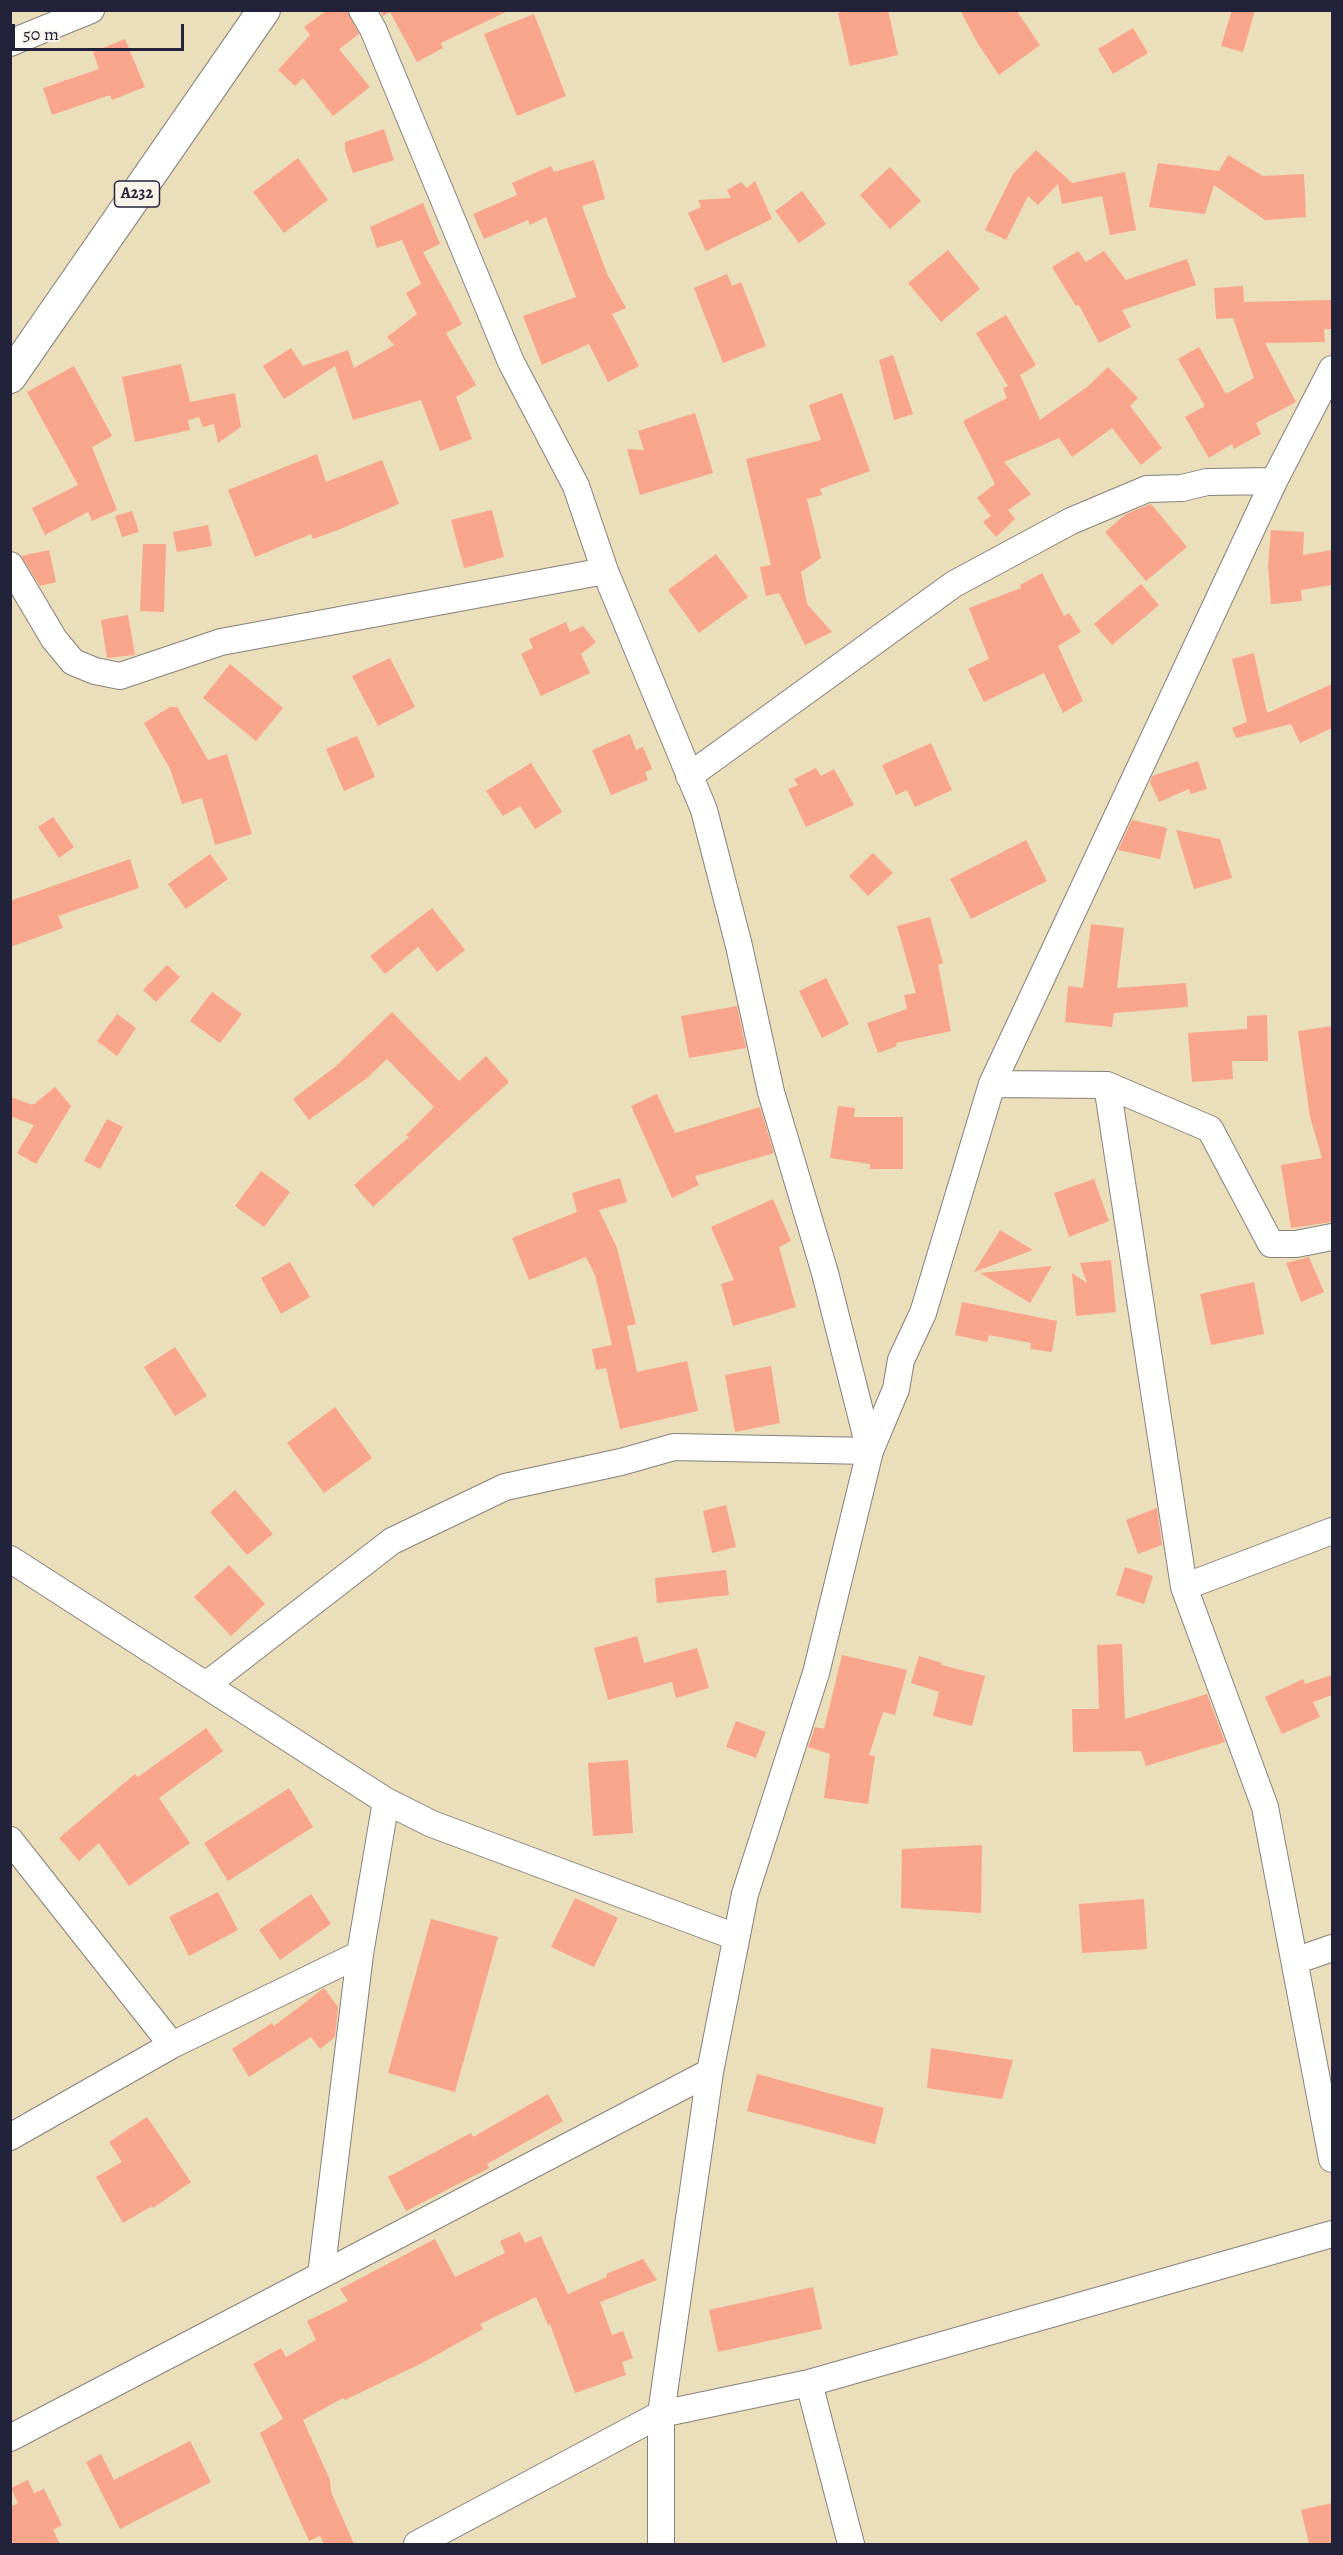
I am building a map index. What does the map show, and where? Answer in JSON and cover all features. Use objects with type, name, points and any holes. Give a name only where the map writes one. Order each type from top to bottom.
[{"type":"main road","name":"A232","points":[[10,377],[264,10]]},
{"type":"street","points":[[10,43],[91,10]]},
{"type":"street","points":[[362,10],[373,29],[512,362],[576,486],[605,571],[704,810],[739,946],[771,1092],[825,1273],[870,1451]]},
{"type":"street","points":[[661,2544],[661,2415],[710,2072],[736,1936],[745,1894],[816,1673],[870,1451],[896,1389],[901,1360],[923,1313],[992,1084],[1274,481],[1332,369]]},
{"type":"street","points":[[689,776],[954,584],[1071,521],[1147,489],[1182,488],[1207,482],[1274,481]]},
{"type":"street","points":[[10,565],[54,639],[73,662],[120,676],[221,642],[605,571]]},
{"type":"street","points":[[992,1084],[1107,1085],[1210,1130],[1271,1244],[1296,1244],[1332,1237]]},
{"type":"street","points":[[1107,1085],[1184,1587],[1265,1807],[1332,2159]]},
{"type":"street","points":[[206,1685],[392,1541],[505,1487],[621,1462],[674,1447],[870,1451]]},
{"type":"street","points":[[1184,1587],[1332,1531]]},
{"type":"street","points":[[10,1559],[386,1801],[432,1824],[736,1936]]},
{"type":"street","points":[[321,2276],[360,1954],[386,1801]]},
{"type":"street","points":[[10,1840],[172,2045]]},
{"type":"street","points":[[1295,1961],[1332,1948]]},
{"type":"street","points":[[10,2137],[172,2045],[360,1954]]},
{"type":"street","points":[[10,2438],[710,2072]]},
{"type":"street","points":[[417,2544],[661,2415],[809,2383],[1332,2234]]},
{"type":"street","points":[[809,2383],[851,2544]]},
{"type":"building","points":[[327,10],[347,10],[359,34],[339,49],[370,87],[333,116],[303,78],[295,86],[278,70],[310,35],[304,27]]},
{"type":"building","points":[[380,10],[510,10],[441,43],[443,48],[417,62],[390,12],[383,16]]},
{"type":"building","points":[[850,10],[888,10],[898,55],[850,66],[838,13]]},
{"type":"building","points":[[960,10],[1016,10],[1040,45],[999,75],[978,44]]},
{"type":"building","points":[[1232,10],[1255,10],[1243,52],[1221,46]]},
{"type":"building","points":[[534,14],[566,96],[517,116],[484,34]]},
{"type":"building","points":[[1133,28],[1148,53],[1113,74],[1098,49]]},
{"type":"building","points":[[125,39],[145,87],[112,100],[110,95],[52,115],[43,88],[99,69],[93,52]]},
{"type":"building","points":[[384,129],[394,160],[353,173],[345,150],[345,142]]},
{"type":"building","points":[[1036,150],[1072,183],[1125,172],[1136,230],[1110,235],[1102,196],[1062,204],[1058,184],[1038,205],[1028,196],[1006,240],[985,230],[1013,174]]},
{"type":"building","points":[[1228,155],[1263,176],[1304,174],[1306,217],[1265,220],[1214,185],[1205,214],[1149,207],[1158,163],[1219,171]]},
{"type":"building","points":[[298,158],[328,200],[284,233],[253,192]]},
{"type":"building","points":[[594,160],[605,199],[582,206],[607,274],[626,308],[612,314],[639,366],[608,382],[589,344],[542,365],[523,316],[576,297],[546,217],[530,225],[528,220],[484,239],[473,214],[517,195],[512,183],[551,166],[554,172]]},
{"type":"building","points":[[890,167],[921,201],[890,229],[860,195]]},
{"type":"building","points":[[755,181],[772,219],[706,251],[688,213],[701,207],[698,200],[731,198],[727,190],[741,182],[747,188]]},
{"type":"building","points":[[802,191],[826,224],[799,243],[775,211]]},
{"type":"building","points":[[423,203],[440,244],[423,252],[462,324],[446,333],[476,385],[456,397],[472,439],[440,451],[421,400],[353,420],[335,366],[284,399],[263,366],[291,348],[303,366],[348,350],[354,368],[394,345],[387,337],[417,314],[406,293],[421,284],[402,240],[377,248],[370,227]]},
{"type":"building","points":[[948,250],[980,289],[941,322],[908,283]]},
{"type":"building","points":[[1078,251],[1086,262],[1104,251],[1126,280],[1187,259],[1196,285],[1122,310],[1131,327],[1099,343],[1079,305],[1076,306],[1052,267]]},
{"type":"building","points":[[727,274],[732,286],[741,282],[766,346],[723,363],[694,288]]},
{"type":"building","points":[[1243,286],[1244,302],[1332,300],[1332,329],[1324,329],[1325,342],[1265,343],[1296,402],[1256,423],[1261,434],[1234,449],[1232,444],[1209,458],[1185,417],[1205,406],[1178,359],[1199,347],[1226,394],[1254,378],[1233,318],[1216,319],[1214,288]]},
{"type":"building","points":[[1006,315],[1036,365],[1020,375],[1040,420],[1087,387],[1108,367],[1138,398],[1130,406],[1162,448],[1141,465],[1112,428],[1072,457],[1059,438],[1004,462],[1031,494],[1008,510],[1015,519],[996,537],[983,522],[991,516],[977,498],[995,484],[963,421],[1007,398],[1003,388],[1008,386],[976,333]]},
{"type":"building","points":[[893,355],[913,414],[894,420],[879,360]]},
{"type":"building","points":[[181,364],[190,402],[235,393],[241,427],[218,443],[214,424],[203,427],[199,417],[188,420],[190,430],[135,442],[122,377]]},
{"type":"building","points":[[74,366],[112,436],[92,447],[117,510],[92,521],[88,512],[45,535],[32,508],[78,485],[27,392]]},
{"type":"building","points":[[842,393],[870,471],[820,489],[822,495],[807,499],[821,558],[801,572],[807,604],[832,632],[805,645],[779,593],[766,596],[760,567],[771,565],[746,459],[821,440],[809,405]]},
{"type":"building","points":[[695,413],[713,473],[640,495],[627,449],[644,450],[638,431]]},
{"type":"building","points":[[317,454],[326,482],[382,460],[399,504],[338,530],[313,539],[311,534],[255,557],[228,490]]},
{"type":"building","points":[[1151,504],[1187,547],[1146,581],[1105,532],[1126,514]]},
{"type":"building","points":[[492,510],[504,557],[464,568],[451,520]]},
{"type":"building","points":[[132,511],[139,532],[122,537],[115,516]]},
{"type":"building","points":[[208,525],[212,546],[177,552],[173,532]]},
{"type":"building","points":[[1271,530],[1304,532],[1303,555],[1332,550],[1332,585],[1301,590],[1302,601],[1271,604],[1268,566]]},
{"type":"building","points":[[143,544],[166,544],[164,612],[140,611]]},
{"type":"building","points":[[49,550],[56,582],[40,586],[21,556]]},
{"type":"building","points":[[716,554],[748,597],[699,633],[668,590]]},
{"type":"building","points":[[1042,573],[1064,616],[1069,613],[1081,632],[1058,646],[1083,701],[1063,713],[1044,673],[984,702],[968,669],[989,659],[969,608],[1021,588],[1020,585]]},
{"type":"building","points":[[1141,584],[1159,605],[1112,645],[1094,624]]},
{"type":"building","points":[[128,615],[135,655],[107,658],[101,620]]},
{"type":"building","points":[[566,622],[570,632],[583,626],[596,642],[581,654],[590,673],[541,696],[521,654],[533,648],[529,639]]},
{"type":"building","points":[[1254,653],[1267,713],[1332,684],[1332,728],[1300,743],[1291,724],[1236,738],[1232,728],[1247,722],[1232,659]]},
{"type":"building","points":[[390,658],[415,707],[378,726],[352,676]]},
{"type":"building","points":[[230,664],[283,708],[256,741],[203,698]]},
{"type":"building","points":[[170,707],[177,707],[208,760],[227,754],[252,834],[215,845],[202,798],[182,804],[170,769],[144,723]]},
{"type":"building","points":[[630,734],[636,750],[643,747],[652,769],[645,772],[648,780],[611,795],[592,750]]},
{"type":"building","points":[[357,736],[375,777],[344,791],[326,749]]},
{"type":"building","points":[[931,743],[952,790],[915,807],[907,790],[896,795],[882,765]]},
{"type":"building","points":[[1198,761],[1207,789],[1191,794],[1189,789],[1159,802],[1150,782],[1152,776]]},
{"type":"building","points":[[531,763],[562,812],[535,829],[520,806],[503,816],[486,791]]},
{"type":"building","points":[[816,768],[821,776],[834,769],[854,805],[806,827],[788,789],[798,785],[794,779]]},
{"type":"building","points":[[53,817],[74,847],[59,858],[38,827]]},
{"type":"building","points":[[1132,820],[1167,828],[1160,859],[1118,850]]},
{"type":"building","points":[[1176,830],[1220,839],[1232,878],[1194,889]]},
{"type":"building","points":[[1026,840],[1047,881],[971,919],[950,879]]},
{"type":"building","points":[[873,853],[893,873],[868,896],[849,876]]},
{"type":"building","points":[[210,854],[228,879],[186,909],[168,884]]},
{"type":"building","points":[[130,859],[139,888],[58,916],[63,928],[10,947],[10,901]]},
{"type":"building","points":[[432,908],[465,950],[437,972],[418,947],[385,974],[370,956]]},
{"type":"building","points":[[930,917],[943,963],[938,965],[951,1031],[896,1043],[897,1046],[878,1053],[867,1023],[907,1009],[904,995],[916,993],[897,926]]},
{"type":"building","points":[[1091,924],[1124,928],[1117,988],[1186,983],[1188,1007],[1114,1013],[1112,1027],[1065,1022],[1068,986],[1083,988]]},
{"type":"building","points":[[167,965],[180,977],[156,1002],[143,990]]},
{"type":"building","points":[[826,978],[849,1024],[822,1038],[799,991]]},
{"type":"building","points":[[212,992],[242,1014],[220,1043],[190,1021]]},
{"type":"building","points":[[737,1006],[746,1048],[689,1058],[681,1016]]},
{"type":"building","points":[[392,1012],[459,1081],[486,1056],[509,1082],[373,1207],[354,1185],[409,1137],[406,1135],[434,1107],[387,1059],[367,1078],[309,1120],[293,1099],[335,1067]]},
{"type":"building","points":[[117,1014],[136,1028],[117,1056],[97,1041]]},
{"type":"building","points":[[1267,1015],[1268,1061],[1232,1061],[1233,1079],[1192,1082],[1188,1033],[1247,1029],[1247,1016]]},
{"type":"building","points":[[1332,1026],[1332,1222],[1291,1228],[1281,1165],[1322,1158],[1310,1117],[1298,1031]]},
{"type":"building","points":[[55,1087],[71,1106],[36,1164],[17,1153],[34,1125],[10,1116],[10,1097],[33,1105]]},
{"type":"building","points":[[657,1094],[675,1133],[760,1107],[774,1153],[695,1176],[699,1185],[672,1198],[631,1106]]},
{"type":"building","points":[[838,1106],[855,1108],[854,1117],[903,1117],[903,1169],[870,1169],[870,1164],[830,1158]]},
{"type":"building","points":[[107,1119],[123,1127],[100,1169],[84,1161]]},
{"type":"building","points":[[261,1171],[290,1192],[264,1227],[235,1206]]},
{"type":"building","points":[[620,1178],[627,1202],[599,1210],[617,1248],[636,1324],[627,1326],[637,1372],[687,1361],[698,1411],[620,1429],[606,1368],[596,1370],[592,1349],[612,1345],[595,1275],[586,1257],[529,1280],[512,1238],[577,1212],[572,1193]]},
{"type":"building","points":[[1094,1179],[1109,1221],[1069,1237],[1054,1193]]},
{"type":"building","points":[[773,1199],[791,1241],[779,1247],[796,1307],[733,1326],[721,1284],[734,1280],[711,1227]]},
{"type":"building","points":[[1000,1230],[1033,1250],[974,1272]]},
{"type":"building","points":[[1309,1257],[1324,1292],[1301,1302],[1286,1263]]},
{"type":"building","points":[[1111,1260],[1116,1312],[1076,1316],[1072,1273],[1087,1283],[1080,1263]]},
{"type":"building","points":[[290,1262],[310,1297],[281,1314],[261,1278]]},
{"type":"building","points":[[1052,1266],[1030,1303],[980,1273]]},
{"type":"building","points":[[1254,1282],[1264,1334],[1211,1345],[1200,1294]]},
{"type":"building","points":[[962,1302],[1057,1321],[1052,1352],[1030,1349],[1031,1343],[989,1335],[987,1342],[955,1335]]},
{"type":"building","points":[[175,1347],[207,1396],[175,1416],[144,1367]]},
{"type":"building","points":[[771,1366],[780,1423],[735,1432],[725,1375]]},
{"type":"building","points":[[335,1407],[372,1458],[324,1493],[287,1443]]},
{"type":"building","points":[[235,1490],[273,1534],[247,1555],[210,1512]]},
{"type":"building","points":[[726,1505],[736,1547],[712,1553],[703,1511]]},
{"type":"building","points":[[1157,1508],[1162,1545],[1138,1554],[1126,1520]]},
{"type":"building","points":[[229,1565],[265,1604],[231,1636],[194,1597]]},
{"type":"building","points":[[1125,1567],[1153,1576],[1144,1604],[1116,1595]]},
{"type":"building","points":[[726,1570],[729,1595],[657,1603],[655,1578]]},
{"type":"building","points":[[637,1636],[644,1663],[697,1648],[709,1688],[676,1698],[672,1682],[608,1700],[594,1648]]},
{"type":"building","points":[[1122,1644],[1125,1719],[1207,1694],[1225,1742],[1146,1766],[1141,1751],[1073,1752],[1072,1709],[1099,1709],[1097,1645]]},
{"type":"building","points":[[842,1655],[907,1670],[895,1715],[883,1712],[869,1755],[875,1756],[868,1804],[824,1798],[830,1754],[808,1747],[815,1727],[824,1729]]},
{"type":"building","points":[[919,1656],[942,1663],[941,1665],[985,1676],[972,1726],[933,1716],[939,1692],[911,1683]]},
{"type":"building","points":[[1332,1675],[1332,1695],[1313,1702],[1320,1717],[1282,1734],[1265,1697],[1303,1679],[1305,1684]]},
{"type":"building","points":[[736,1721],[766,1732],[756,1758],[726,1747]]},
{"type":"building","points":[[206,1728],[223,1751],[159,1798],[190,1843],[129,1886],[99,1843],[79,1861],[59,1838],[135,1774],[138,1777]]},
{"type":"building","points":[[628,1760],[633,1833],[593,1836],[588,1763]]},
{"type":"building","points":[[289,1788],[313,1827],[228,1881],[204,1843]]},
{"type":"building","points":[[982,1845],[981,1913],[901,1908],[902,1849]]},
{"type":"building","points":[[218,1892],[238,1930],[189,1956],[169,1917]]},
{"type":"building","points":[[311,1894],[331,1924],[280,1960],[259,1930]]},
{"type":"building","points":[[575,1898],[618,1918],[594,1967],[551,1947]]},
{"type":"building","points":[[1144,1899],[1147,1949],[1082,1953],[1079,1904]]},
{"type":"building","points":[[431,1919],[498,1937],[455,2092],[388,2073]]},
{"type":"building","points":[[324,1988],[338,2007],[335,2037],[320,2049],[311,2037],[249,2077],[232,2049],[272,2023],[274,2026]]},
{"type":"building","points":[[931,2048],[1013,2060],[1002,2099],[927,2088]]},
{"type":"building","points":[[757,2074],[884,2108],[875,2144],[747,2111]]},
{"type":"building","points":[[548,2094],[563,2121],[487,2164],[489,2168],[406,2211],[388,2177],[471,2133],[473,2137]]},
{"type":"building","points":[[147,2117],[191,2182],[153,2208],[152,2206],[123,2223],[96,2177],[122,2162],[109,2142]]},
{"type":"building","points":[[520,2232],[525,2243],[541,2236],[568,2294],[607,2277],[606,2274],[643,2259],[657,2280],[600,2302],[612,2335],[623,2331],[633,2358],[622,2362],[626,2375],[575,2393],[550,2324],[548,2325],[536,2297],[480,2324],[483,2329],[422,2363],[345,2400],[343,2398],[303,2420],[330,2480],[331,2492],[354,2544],[324,2544],[320,2536],[309,2541],[260,2433],[283,2419],[253,2364],[281,2348],[286,2357],[316,2340],[307,2321],[348,2301],[340,2289],[435,2239],[455,2277],[505,2253],[500,2241]]},
{"type":"building","points":[[813,2287],[822,2329],[718,2352],[709,2310]]},
{"type":"building","points":[[190,2441],[211,2482],[120,2529],[86,2462],[101,2454],[114,2480]]},
{"type":"building","points":[[28,2480],[34,2493],[44,2489],[62,2525],[53,2530],[60,2544],[14,2544],[10,2537],[10,2507],[18,2503],[11,2488]]},
{"type":"building","points":[[1332,2503],[1332,2544],[1309,2544],[1301,2510]]}]
